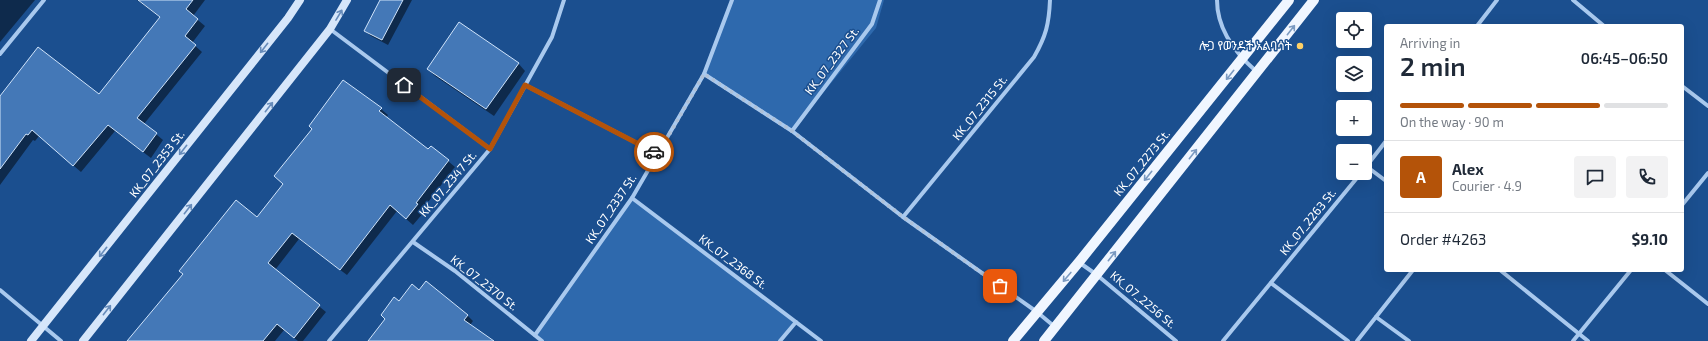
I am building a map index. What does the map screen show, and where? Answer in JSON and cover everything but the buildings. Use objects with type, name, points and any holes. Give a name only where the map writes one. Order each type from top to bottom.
[{"type":"main road","name":"KK_07_2273 St.","points":[[1013,341],[1079,262],[1289,0]]},
{"type":"main road","points":[[1044,341],[1314,0]]},
{"type":"street","points":[[0,54],[44,0]]},
{"type":"street","name":"KK_07_2353 St.","points":[[31,341],[283,24],[300,0]]},
{"type":"street","points":[[83,341],[330,29],[347,0]]},
{"type":"street","name":"KK_07_2347 St.","points":[[330,341],[490,149],[552,37],[564,0]]},
{"type":"street","name":"KK_07_2337 St.","points":[[535,335],[632,198],[658,154],[704,74],[732,0]]},
{"type":"street","name":"KK_07_2327 St.","points":[[792,131],[872,24],[880,0]]},
{"type":"street","name":"KK_07_2315 St.","points":[[903,217],[1034,57],[1045,39],[1050,0]]},
{"type":"street","points":[[1217,0],[1222,29],[1242,60],[1257,73]]},
{"type":"street","points":[[1479,24],[1498,0]]},
{"type":"street","points":[[1573,0],[1602,24]]},
{"type":"street","points":[[330,29],[490,149]]},
{"type":"street","points":[[704,74],[792,131],[903,217],[1056,327]]},
{"type":"street","points":[[525,85],[658,154]]},
{"type":"street","points":[[1684,88],[1708,106]]},
{"type":"street","points":[[1372,159],[1384,144]]},
{"type":"street","points":[[1372,171],[1384,180]]},
{"type":"street","points":[[1684,203],[1708,173]]},
{"type":"street","name":"KK_07_2263 St.","points":[[1223,341],[1354,180]]},
{"type":"street","name":"KK_07_2368 St.","points":[[632,198],[821,341]]},
{"type":"street","name":"KK_07_2370 St.","points":[[413,242],[455,272],[542,341]]},
{"type":"street","name":"KK_07_2256 St.","points":[[1079,262],[1097,275],[1176,341]]},
{"type":"street","points":[[1356,341],[1411,272]]},
{"type":"street","points":[[1503,272],[1588,341]]},
{"type":"street","points":[[1573,341],[1629,272]]},
{"type":"street","points":[[1668,272],[1708,304]]},
{"type":"street","points":[[1271,283],[1348,341]]},
{"type":"street","points":[[0,290],[61,341]]},
{"type":"street","points":[[1376,317],[1408,341]]},
{"type":"street","points":[[780,341],[796,322]]},
{"type":"shaded area","points":[[732,0],[884,0],[876,28],[792,131],[704,74]]},
{"type":"shaded area","points":[[632,198],[796,322],[780,341],[542,341],[535,335]]},
{"type":"way so far","points":[[654,152],[658,154],[704,74],[792,131],[903,217],[1000,286]]},
{"type":"place","name":"ሎጋ የወንዶች አልባሳት","points":[[1300,46]]},
{"type":"route","points":[[404,85],[490,149],[525,85],[654,152]]}]
